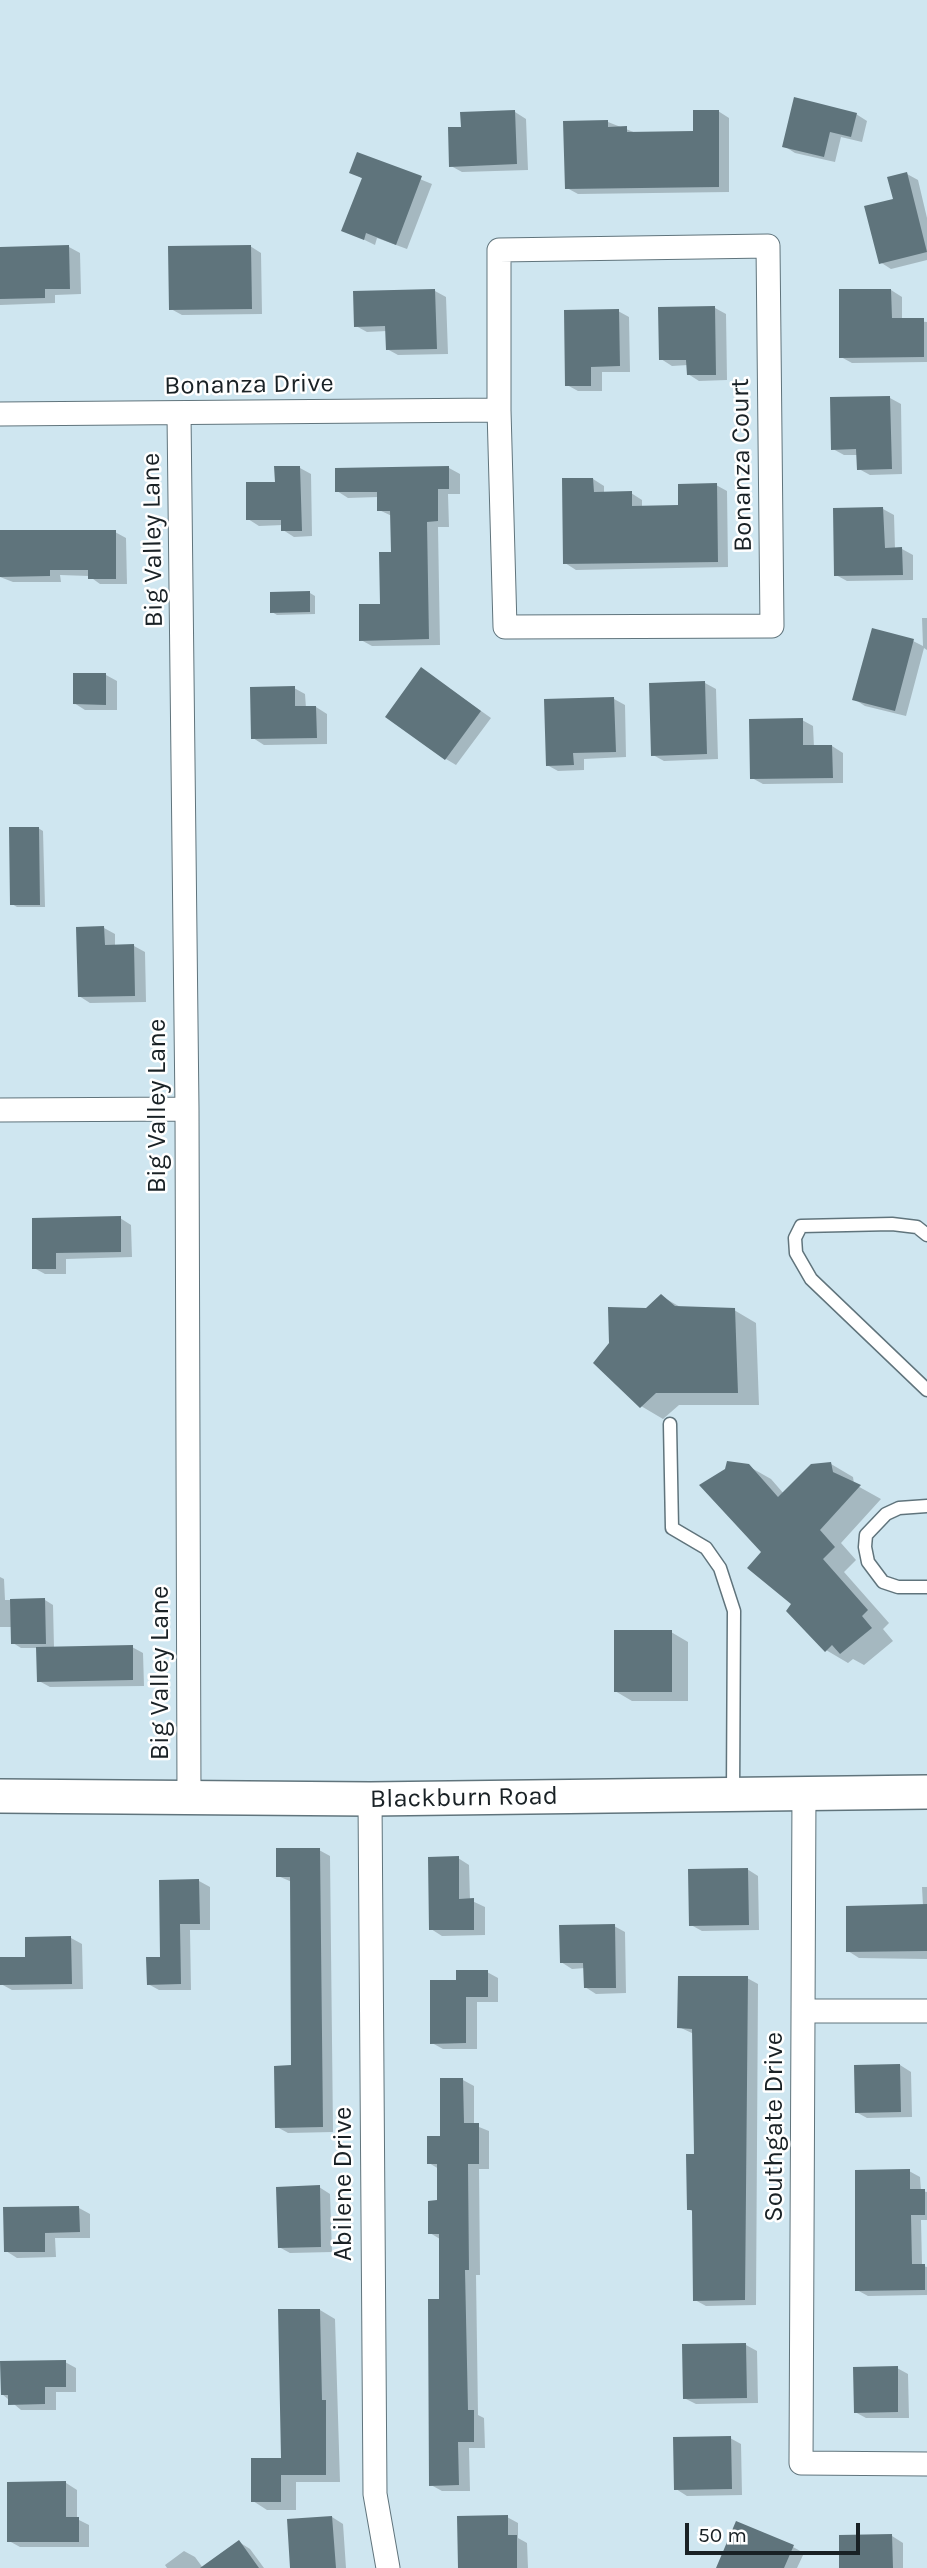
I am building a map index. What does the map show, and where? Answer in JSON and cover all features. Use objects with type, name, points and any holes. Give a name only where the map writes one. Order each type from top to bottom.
[{"type":"main road","name":"Blackburn Road","points":[[0,1797],[370,1799],[927,1792]]},
{"type":"street","name":"Bonanza Court","points":[[768,246],[772,626],[505,627],[499,410],[499,250],[768,246]]},
{"type":"street","name":"Bonanza Drive","points":[[0,414],[499,410]]},
{"type":"street","name":"Big Valley Lane","points":[[179,414],[187,1109],[189,1799]]},
{"type":"street","points":[[0,1110],[187,1109]]},
{"type":"street","name":"Southgate Drive","points":[[804,1792],[801,2463],[927,2464]]},
{"type":"street","name":"Abilene Drive","points":[[370,1799],[375,2494],[388,2568]]},
{"type":"street","points":[[803,2011],[927,2011]]},
{"type":"lane","points":[[927,1235],[917,1227],[879,1224],[801,1226],[795,1238],[796,1253],[811,1279],[927,1390]]},
{"type":"lane","points":[[670,1424],[672,1528],[706,1548],[720,1568],[734,1611],[733,1794]]},
{"type":"lane","points":[[927,1506],[899,1508],[886,1514],[866,1535],[865,1547],[868,1562],[883,1582],[898,1587],[927,1587]]},
{"type":"building","points":[[794,97],[857,113],[851,137],[830,132],[824,157],[782,147]]},
{"type":"building","points":[[515,110],[517,164],[449,167],[448,127],[461,127],[460,112]]},
{"type":"building","points":[[693,110],[719,110],[719,187],[565,189],[563,121],[608,120],[608,127],[627,126],[627,132],[693,131]]},
{"type":"building","points":[[357,152],[422,176],[396,245],[366,233],[364,240],[341,231],[362,178],[349,173]]},
{"type":"building","points":[[907,172],[927,252],[879,264],[864,206],[893,199],[887,177]]},
{"type":"building","points":[[69,245],[70,289],[45,289],[45,298],[0,299],[0,247]]},
{"type":"building","points":[[251,245],[252,309],[169,310],[168,246]]},
{"type":"building","points":[[435,289],[437,349],[386,350],[385,326],[354,327],[353,291]]},
{"type":"building","points":[[839,289],[891,289],[892,318],[924,318],[924,357],[839,358]]},
{"type":"building","points":[[715,306],[716,375],[687,375],[686,360],[659,360],[658,307]]},
{"type":"building","points":[[619,309],[620,366],[591,367],[591,386],[565,386],[564,310]]},
{"type":"building","points":[[890,396],[892,469],[857,470],[856,449],[831,450],[830,397]]},
{"type":"building","points":[[274,466],[300,466],[302,531],[281,531],[281,520],[246,520],[246,482],[275,482]]},
{"type":"building","points":[[449,466],[449,489],[438,489],[438,521],[427,522],[429,639],[359,641],[359,604],[380,604],[379,552],[391,552],[390,511],[377,511],[377,492],[335,492],[335,468]]},
{"type":"building","points":[[562,478],[593,478],[594,492],[632,491],[632,506],[678,505],[678,484],[717,483],[718,562],[563,564]]},
{"type":"building","points":[[883,507],[885,548],[902,547],[903,575],[834,576],[833,508]]},
{"type":"building","points":[[0,530],[116,530],[116,579],[88,579],[88,570],[50,570],[50,576],[0,577]]},
{"type":"building","points":[[310,591],[310,612],[270,613],[270,592]]},
{"type":"building","points":[[872,628],[914,639],[895,711],[852,700]]},
{"type":"building","points":[[421,667],[481,711],[445,760],[385,717]]},
{"type":"building","points":[[73,673],[106,673],[106,705],[73,704]]},
{"type":"building","points":[[705,681],[707,754],[651,756],[649,683]]},
{"type":"building","points":[[295,686],[295,706],[316,706],[317,738],[251,739],[250,687]]},
{"type":"building","points":[[614,697],[616,752],[573,753],[574,765],[546,766],[544,699]]},
{"type":"building","points":[[803,718],[803,745],[832,745],[833,778],[750,779],[749,719]]},
{"type":"building","points":[[9,827],[39,827],[40,905],[10,905]]},
{"type":"building","points":[[104,926],[105,945],[134,944],[135,996],[78,997],[76,927]]},
{"type":"building","points":[[121,1216],[121,1252],[56,1253],[56,1269],[32,1269],[32,1218]]},
{"type":"building","points":[[661,1294],[675,1306],[735,1308],[738,1393],[656,1393],[640,1408],[593,1363],[609,1343],[608,1307],[646,1308]]},
{"type":"building","points":[[727,1461],[749,1464],[778,1497],[811,1464],[831,1462],[833,1472],[861,1485],[820,1530],[835,1547],[823,1559],[868,1610],[862,1616],[872,1628],[840,1654],[832,1645],[825,1652],[786,1611],[791,1604],[747,1568],[761,1552],[699,1485],[725,1469]]},
{"type":"building","points":[[45,1598],[46,1644],[11,1644],[10,1599]]},
{"type":"building","points":[[614,1630],[672,1630],[672,1692],[614,1692]]},
{"type":"building","points":[[133,1645],[133,1680],[37,1682],[36,1647]]},
{"type":"building","points":[[276,1848],[320,1848],[323,2127],[275,2128],[274,2066],[291,2065],[290,1877],[276,1877]]},
{"type":"building","points":[[459,1856],[459,1899],[474,1898],[474,1930],[429,1930],[428,1857]]},
{"type":"building","points":[[748,1868],[749,1925],[689,1926],[688,1869]]},
{"type":"building","points":[[199,1879],[200,1924],[180,1924],[181,1984],[147,1985],[146,1957],[160,1957],[159,1880]]},
{"type":"building","points":[[927,1904],[927,1951],[846,1952],[846,1906]]},
{"type":"building","points":[[615,1924],[616,1988],[584,1988],[583,1963],[560,1963],[559,1925]]},
{"type":"building","points":[[71,1936],[72,1984],[0,1985],[0,1957],[25,1957],[25,1937]]},
{"type":"building","points":[[456,1970],[488,1970],[488,1997],[466,1997],[466,2043],[430,2044],[430,1980],[456,1980]]},
{"type":"building","points":[[678,1976],[748,1976],[745,2300],[693,2301],[692,2210],[687,2210],[686,2154],[694,2154],[692,2029],[677,2028]]},
{"type":"building","points":[[900,2064],[901,2112],[855,2113],[854,2065]]},
{"type":"building","points":[[440,2078],[463,2078],[464,2123],[479,2123],[479,2164],[468,2164],[469,2270],[465,2270],[468,2410],[474,2410],[474,2442],[458,2442],[459,2485],[429,2486],[428,2299],[439,2299],[439,2234],[428,2234],[428,2201],[437,2200],[437,2164],[427,2164],[427,2136],[440,2136]]},
{"type":"building","points":[[910,2169],[910,2189],[925,2189],[925,2215],[911,2215],[912,2264],[925,2264],[925,2290],[855,2291],[855,2170]]},
{"type":"building","points":[[320,2185],[321,2247],[278,2248],[276,2187]]},
{"type":"building","points":[[79,2206],[80,2232],[45,2233],[45,2252],[4,2252],[3,2207]]},
{"type":"building","points":[[278,2309],[320,2309],[322,2400],[326,2400],[326,2475],[281,2475],[281,2502],[251,2502],[251,2458],[281,2458]]},
{"type":"building","points":[[746,2343],[747,2398],[683,2399],[682,2344]]},
{"type":"building","points":[[66,2360],[66,2387],[45,2387],[45,2404],[8,2405],[8,2395],[1,2395],[0,2361]]},
{"type":"building","points":[[898,2366],[898,2412],[854,2413],[853,2367]]},
{"type":"building","points":[[731,2436],[732,2489],[674,2490],[673,2437]]},
{"type":"building","points":[[66,2481],[66,2517],[79,2517],[79,2542],[7,2542],[7,2482]]},
{"type":"building","points":[[508,2515],[508,2535],[517,2535],[517,2568],[458,2568],[457,2516]]},
{"type":"building","points":[[332,2516],[336,2568],[290,2568],[287,2519]]},
{"type":"building","points":[[736,2521],[794,2545],[784,2568],[716,2568]]},
{"type":"building","points":[[892,2534],[893,2568],[839,2568],[839,2535]]},
{"type":"building","points":[[239,2540],[259,2568],[200,2568]]}]
